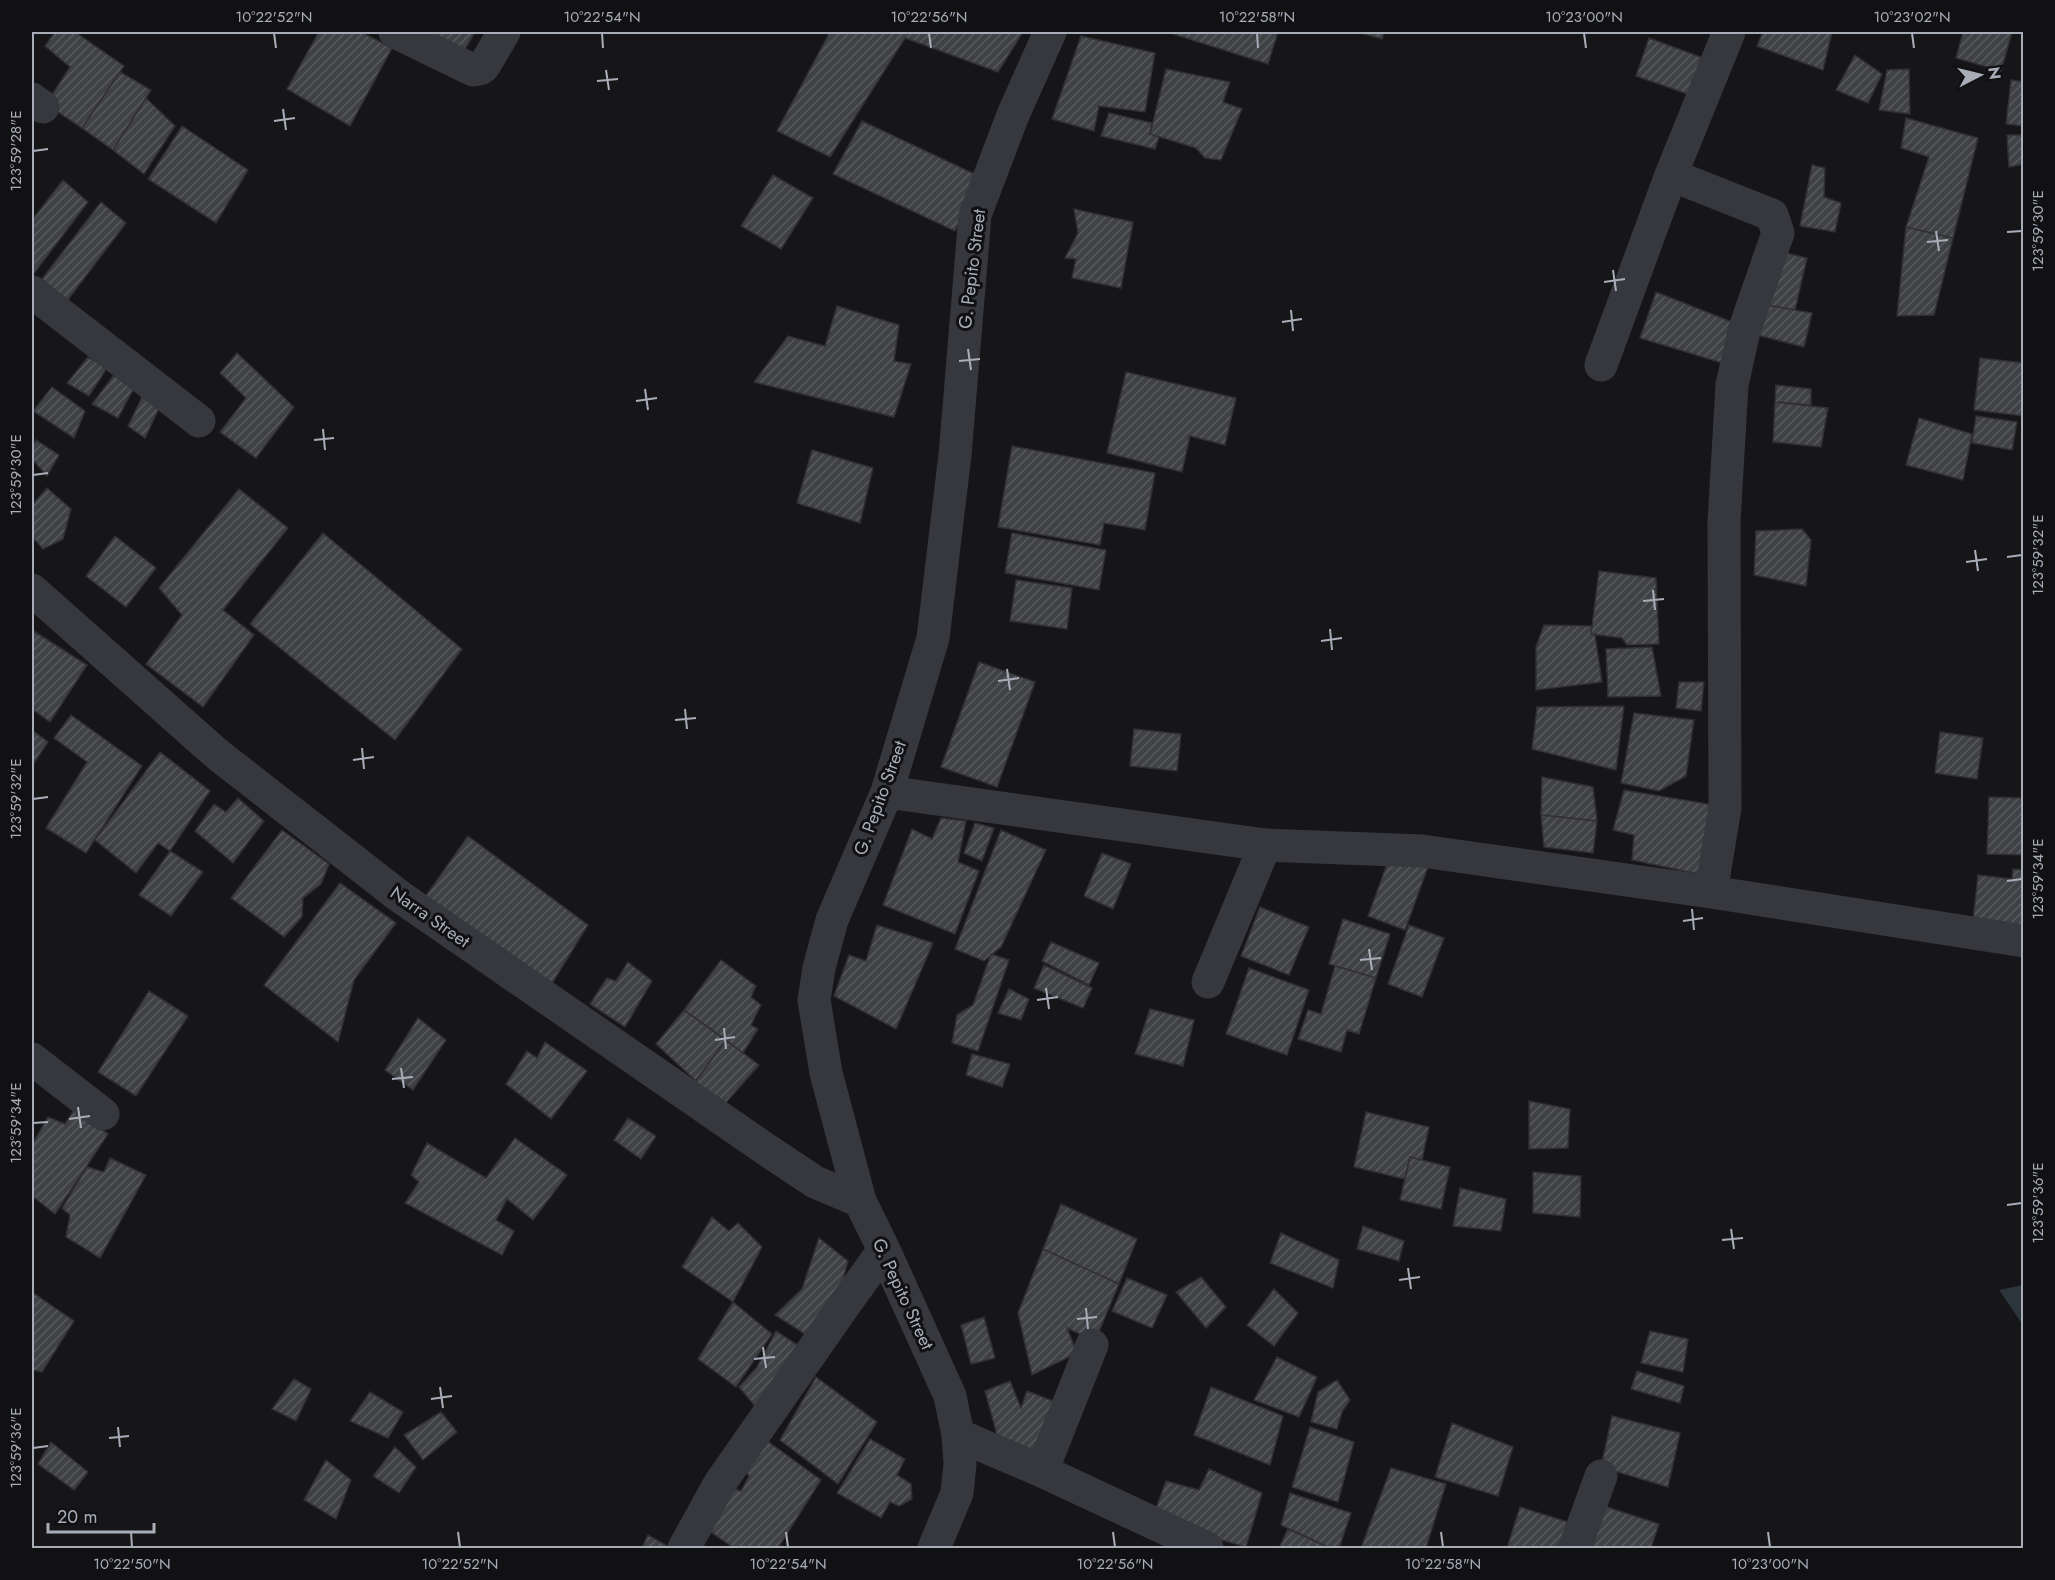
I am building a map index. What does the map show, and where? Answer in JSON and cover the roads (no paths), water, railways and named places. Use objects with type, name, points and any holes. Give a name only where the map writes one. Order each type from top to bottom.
[{"type":"street","points":[[395,32],[472,70],[484,66],[504,32]]},
{"type":"street","name":"G. Pepito Street","points":[[934,1548],[957,1493],[960,1464],[958,1435],[950,1396],[885,1250],[860,1201],[826,1073],[814,1000],[819,968],[832,920],[887,792],[933,638],[955,454],[975,215],[1013,115],[1050,32]]},
{"type":"street","points":[[1601,365],[1671,175],[1729,32]]},
{"type":"street","points":[[1671,175],[1772,215],[1778,233],[1744,331],[1732,385],[1724,522],[1725,808],[1711,892]]},
{"type":"street","points":[[32,292],[198,422]]},
{"type":"street","name":"Narra Street","points":[[32,593],[218,754],[399,896],[815,1182],[860,1201]]},
{"type":"street","points":[[887,792],[1264,845],[1422,851],[1711,892],[2024,941]]},
{"type":"street","points":[[1208,982],[1264,845]]},
{"type":"street","points":[[32,1059],[103,1114]]},
{"type":"street","points":[[684,1548],[720,1483],[844,1304],[885,1250]]},
{"type":"street","points":[[1042,1471],[1092,1345]]},
{"type":"street","points":[[958,1435],[1042,1471],[1207,1548]]},
{"type":"street","points":[[1575,1548],[1601,1476]]}]
